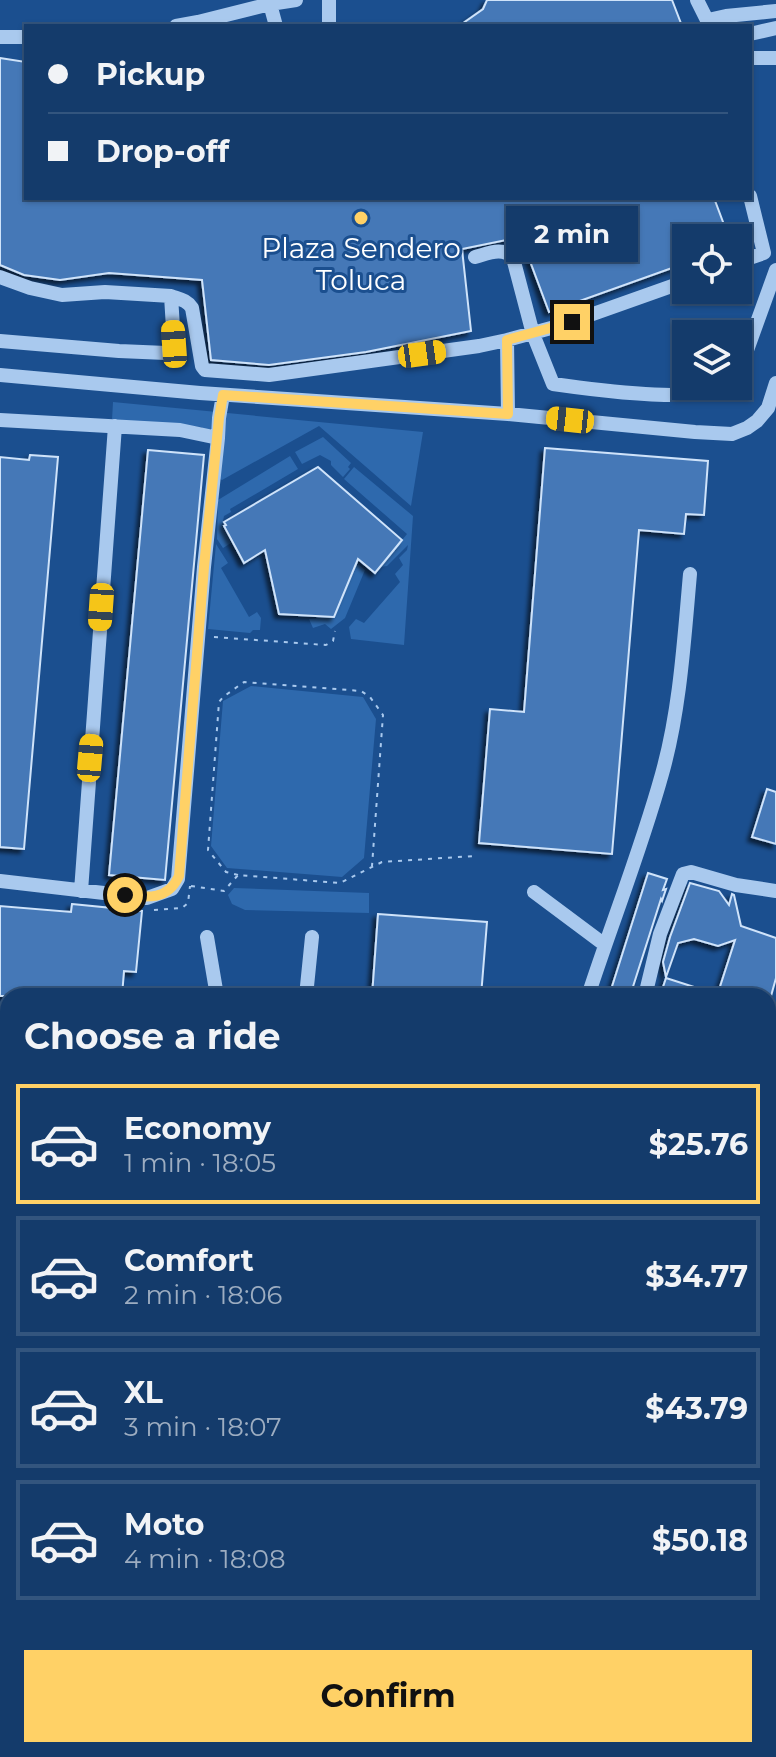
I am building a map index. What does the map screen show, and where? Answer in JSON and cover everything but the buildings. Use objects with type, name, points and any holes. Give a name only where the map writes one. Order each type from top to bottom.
[{"type":"street","points":[[184,24],[262,4],[296,0]]},
{"type":"street","points":[[329,0],[329,24]]},
{"type":"street","points":[[697,0],[709,23],[726,16],[776,11]]},
{"type":"street","points":[[262,4],[275,24]]},
{"type":"street","points":[[752,34],[776,28]]},
{"type":"street","points":[[0,37],[24,37]]},
{"type":"street","points":[[752,58],[776,58]]},
{"type":"street","points":[[751,200],[770,252]]},
{"type":"street","points":[[475,257],[502,251],[513,258],[533,334],[551,382],[672,395]]},
{"type":"street","points":[[752,336],[776,270]]},
{"type":"street","points":[[0,277],[62,295],[105,292],[171,296],[185,301],[192,308],[205,370],[269,375],[507,340],[533,334],[672,286]]},
{"type":"street","points":[[0,341],[166,353],[174,344],[171,296]]},
{"type":"street","points":[[507,340],[508,414]]},
{"type":"street","points":[[0,375],[732,434],[747,428],[768,408],[776,383]]},
{"type":"street","points":[[0,881],[147,898],[172,889],[179,876],[203,582],[223,395]]},
{"type":"street","points":[[0,420],[180,430],[218,438]]},
{"type":"street","points":[[81,891],[115,426]]},
{"type":"street","points":[[591,988],[625,894],[663,772],[675,714],[690,574]]},
{"type":"street","points":[[647,988],[660,934],[683,874],[691,872],[736,885],[776,891]]},
{"type":"street","points":[[534,892],[605,945]]},
{"type":"street","points":[[207,937],[216,988]]},
{"type":"street","points":[[307,988],[312,937]]},
{"type":"path","points":[[202,637],[326,645],[333,641],[335,631]]},
{"type":"path","points":[[372,866],[383,715],[370,697],[361,691],[244,682],[223,697],[219,702],[208,850],[226,872],[340,883],[382,862],[474,856]]},
{"type":"path","points":[[190,886],[224,891],[238,875]]},
{"type":"shaded area","points":[[113,402],[423,432],[411,506],[319,426],[222,480],[216,477],[209,433],[201,427],[112,420]]},
{"type":"shaded area","points":[[323,437],[351,463],[343,477],[331,461],[320,455],[302,464],[295,452]]},
{"type":"shaded area","points":[[290,456],[298,469],[230,509],[231,512],[224,516],[222,526],[231,543],[223,548],[217,539],[218,500]]},
{"type":"shaded area","points":[[354,467],[413,516],[404,645],[351,639],[349,627],[356,619],[364,623],[400,582],[395,574],[403,565],[399,558],[408,545],[387,566],[380,567],[407,534],[344,479]]},
{"type":"shaded area","points":[[316,528],[365,570],[345,618],[331,629],[325,624],[313,628],[309,619],[334,617],[355,568],[315,535]]},
{"type":"shaded area","points":[[216,544],[228,563],[221,568],[249,617],[257,612],[261,618],[260,630],[250,633],[208,629]]},
{"type":"shaded area","points":[[251,686],[363,697],[376,719],[364,858],[342,877],[227,868],[211,846],[223,701]]},
{"type":"shaded area","points":[[234,888],[369,893],[369,913],[245,910],[232,904],[228,895]]},
{"type":"place","name":"Plaza Sendero Toluca","points":[[361,218]]},
{"type":"route","points":[[125,895],[147,898],[165,892],[172,889],[179,876],[204,567],[223,395],[508,414],[507,340],[572,322]]}]
